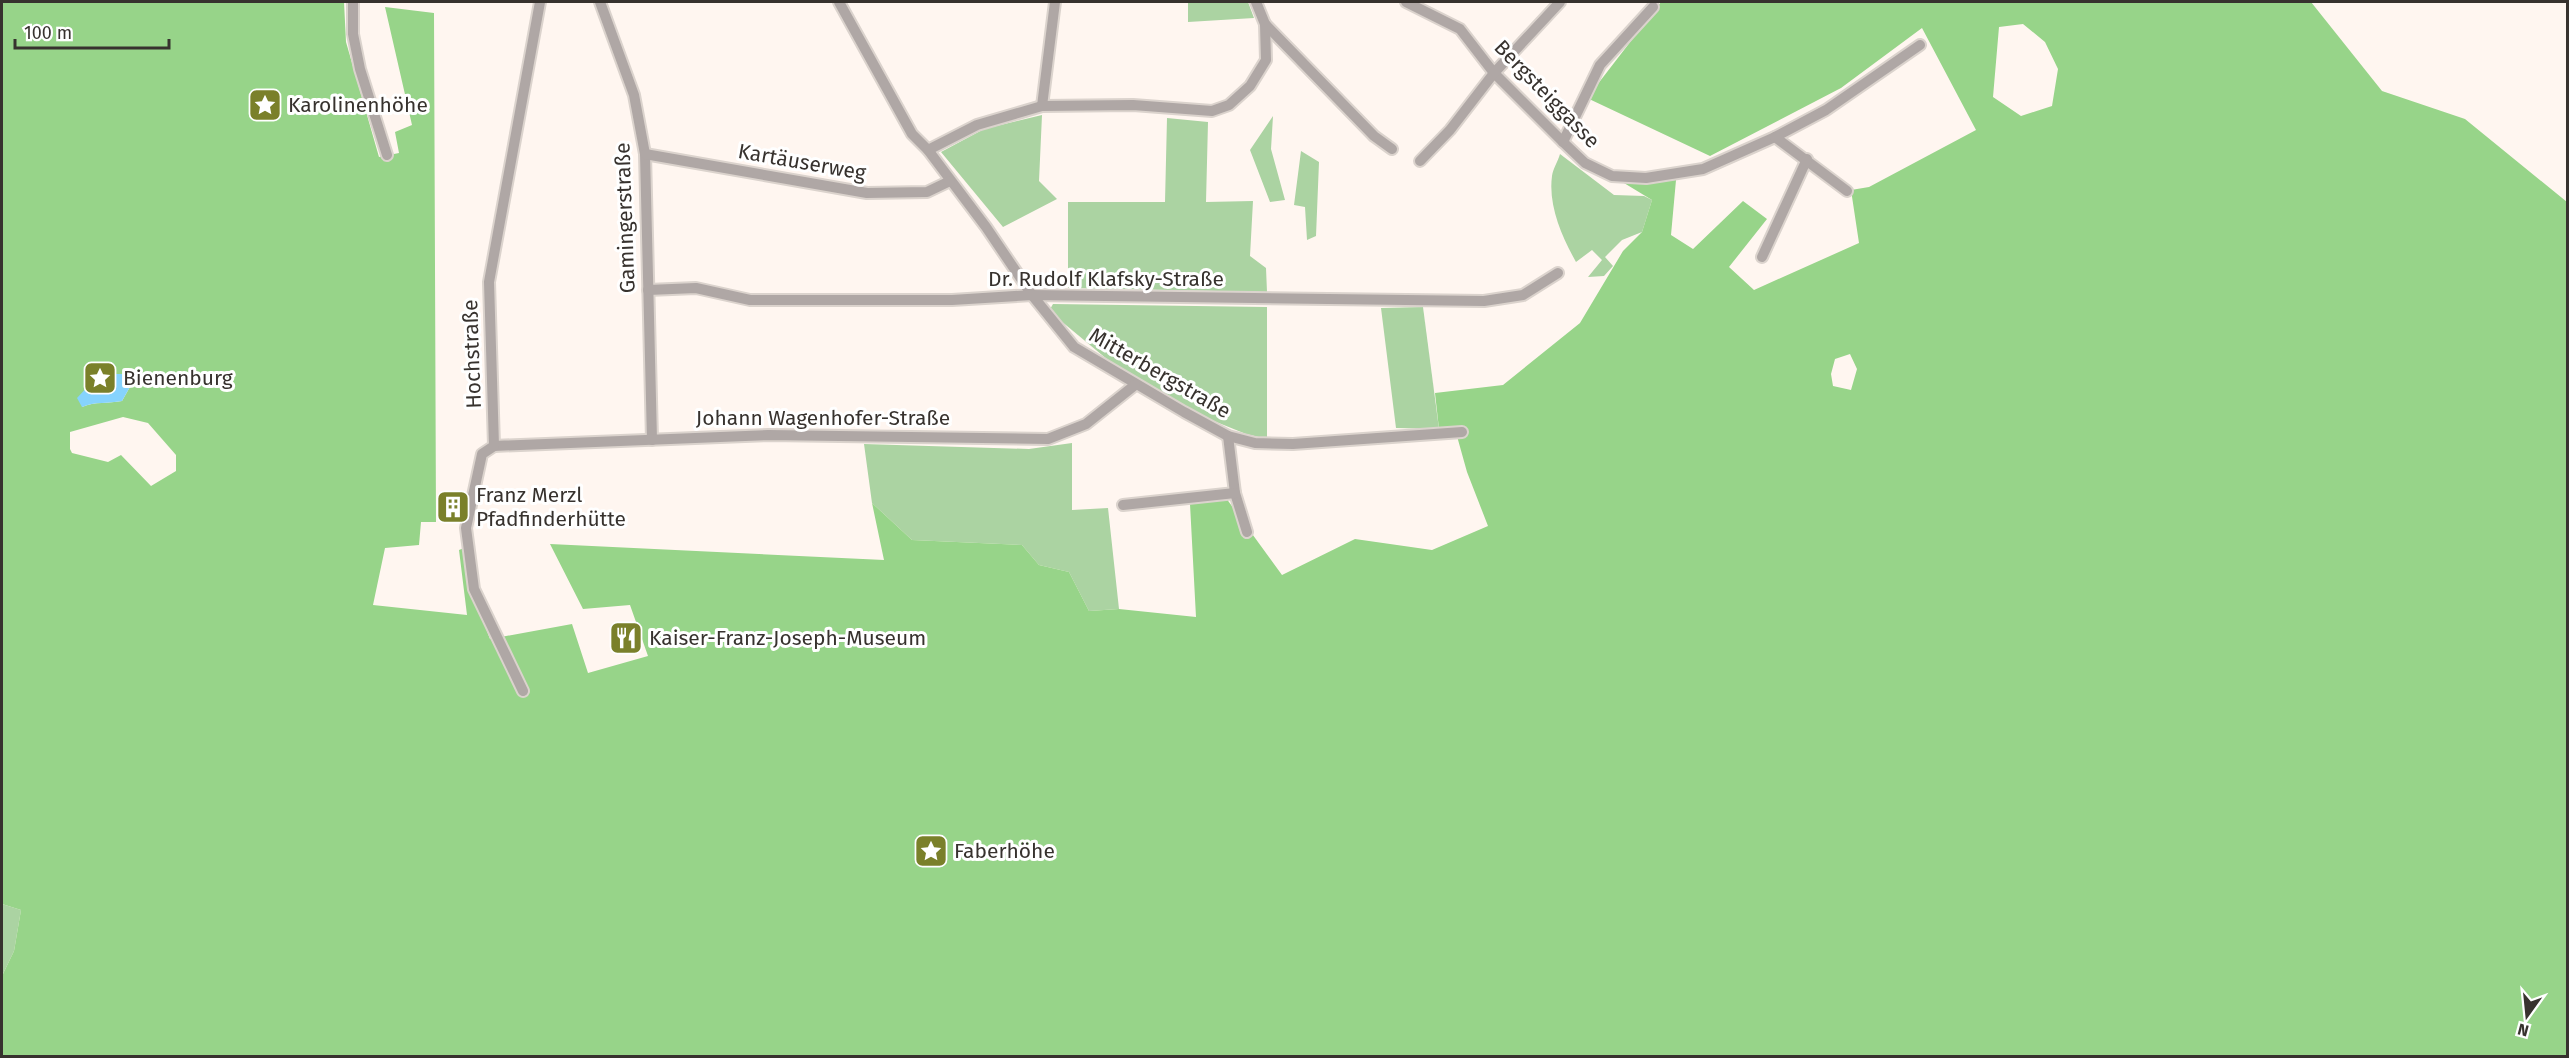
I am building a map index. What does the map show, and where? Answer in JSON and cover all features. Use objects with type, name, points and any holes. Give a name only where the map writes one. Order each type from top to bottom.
[{"type":"street","points":[[353,2],[353,34],[360,69],[387,155]]},
{"type":"street","name":"Hochstraße","points":[[494,446],[489,282],[540,2]]},
{"type":"street","name":"Gamingerstraße","points":[[600,2],[634,95],[645,154],[652,440]]},
{"type":"street","name":"Mitterbergstraße","points":[[839,2],[912,134],[928,150],[986,227],[1032,295],[1074,347],[1228,435],[1256,442],[1293,444],[1462,432]]},
{"type":"street","points":[[1042,106],[1055,2]]},
{"type":"street","points":[[928,150],[977,125],[1042,106],[1133,105],[1212,111],[1229,105],[1250,86],[1266,60],[1265,24],[1256,2]]},
{"type":"street","name":"Bergsteiggasse","points":[[1406,2],[1461,29],[1494,73],[1563,142],[1585,163],[1612,176],[1646,178],[1703,169],[1775,137],[1826,110],[1920,45]]},
{"type":"street","points":[[1420,161],[1450,130],[1494,73],[1560,2]]},
{"type":"street","points":[[1563,142],[1600,64],[1653,7]]},
{"type":"street","points":[[1265,24],[1374,136],[1392,150]]},
{"type":"street","points":[[1775,137],[1807,159],[1847,192]]},
{"type":"street","name":"Kartäuserweg","points":[[645,154],[867,194],[927,192],[951,181]]},
{"type":"street","points":[[1762,257],[1807,159]]},
{"type":"street","name":"Dr. Rudolf Klafsky-Straße","points":[[648,290],[696,288],[750,300],[952,300],[1032,295],[1484,301],[1523,295],[1558,273]]},
{"type":"street","name":"Johann Wagenhofer-Straße","points":[[494,446],[768,435],[1048,438],[1086,424],[1136,384]]},
{"type":"street","points":[[1228,435],[1235,494],[1247,532]]},
{"type":"street","points":[[494,446],[482,454],[466,528],[474,589],[523,691]]},
{"type":"street","points":[[1123,505],[1235,494]]},
{"type":"green space","points":[[2,2],[344,2],[346,42],[379,157],[399,153],[395,132],[412,125],[385,7],[434,13],[436,522],[421,522],[419,545],[385,548],[373,605],[467,615],[459,550],[464,548],[472,592],[490,639],[572,624],[588,673],[648,656],[630,605],[583,609],[550,544],[884,560],[872,503],[912,540],[1022,545],[1039,565],[1069,572],[1089,611],[1119,609],[1196,617],[1190,504],[1226,498],[1282,575],[1355,539],[1432,550],[1488,526],[1467,472],[1455,429],[1439,429],[1435,393],[1503,385],[1580,323],[1623,251],[1642,232],[1652,200],[1624,183],[1676,180],[1671,235],[1693,249],[1743,201],[1767,219],[1729,267],[1754,290],[1859,243],[1851,190],[1869,187],[1976,130],[1922,28],[1841,88],[1710,156],[1587,98],[1661,2],[2311,2],[2382,91],[2465,119],[2567,202],[2567,1056],[2,1056],[2,976],[14,951],[21,910],[2,904]],"holes":[[[2023,24],[2045,42],[2058,69],[2052,106],[2021,116],[1993,97],[1999,27]],[[1850,354],[1857,369],[1851,390],[1833,386],[1831,374],[1835,359]],[[111,374],[131,385],[122,401],[82,407],[91,383]],[[123,417],[148,423],[176,455],[176,471],[151,486],[121,455],[108,462],[72,453],[70,432]]]},
{"type":"green space","points":[[1188,2],[1248,2],[1254,18],[1188,22]]},
{"type":"green space","points":[[1042,115],[1039,181],[1057,199],[1003,227],[941,152],[984,129]]},
{"type":"green space","points":[[1273,116],[1271,149],[1285,200],[1270,202],[1250,150]]},
{"type":"green space","points":[[1167,118],[1208,122],[1206,202],[1253,201],[1250,256],[1266,268],[1267,292],[1068,288],[1068,202],[1165,202]]},
{"type":"green space","points":[[1301,151],[1319,162],[1316,236],[1307,240],[1305,207],[1294,205]]},
{"type":"green space","points":[[1560,154],[1614,195],[1644,196],[1652,200],[1642,232],[1622,240],[1605,257],[1613,266],[1604,276],[1588,277],[1602,260],[1592,250],[1576,262],[1557,220],[1551,187]]},
{"type":"green space","points":[[1053,304],[1267,307],[1267,439],[1246,434],[1204,417],[1108,360],[1049,311]]},
{"type":"green space","points":[[1423,307],[1439,429],[1396,428],[1381,308]]},
{"type":"green space","points":[[1072,443],[1072,510],[1108,508],[1119,609],[1089,611],[1069,572],[1039,565],[1022,545],[912,540],[872,503],[864,444],[1029,449]]},
{"type":"green space","points":[[2,904],[21,910],[14,951],[2,976]]},
{"type":"water","points":[[111,374],[123,374],[131,385],[122,401],[82,407],[77,398],[91,383]]},
{"type":"place","name":"Karolinenhöhe","points":[[265,105]]},
{"type":"place","name":"Bienenburg","points":[[100,378]]},
{"type":"place","name":"Franz Merzl Pfadfinderhütte","points":[[453,507]]},
{"type":"place","name":"Kaiser-Franz-Joseph-Museum","points":[[626,638]]},
{"type":"place","name":"Faberhöhe","points":[[931,851]]}]
